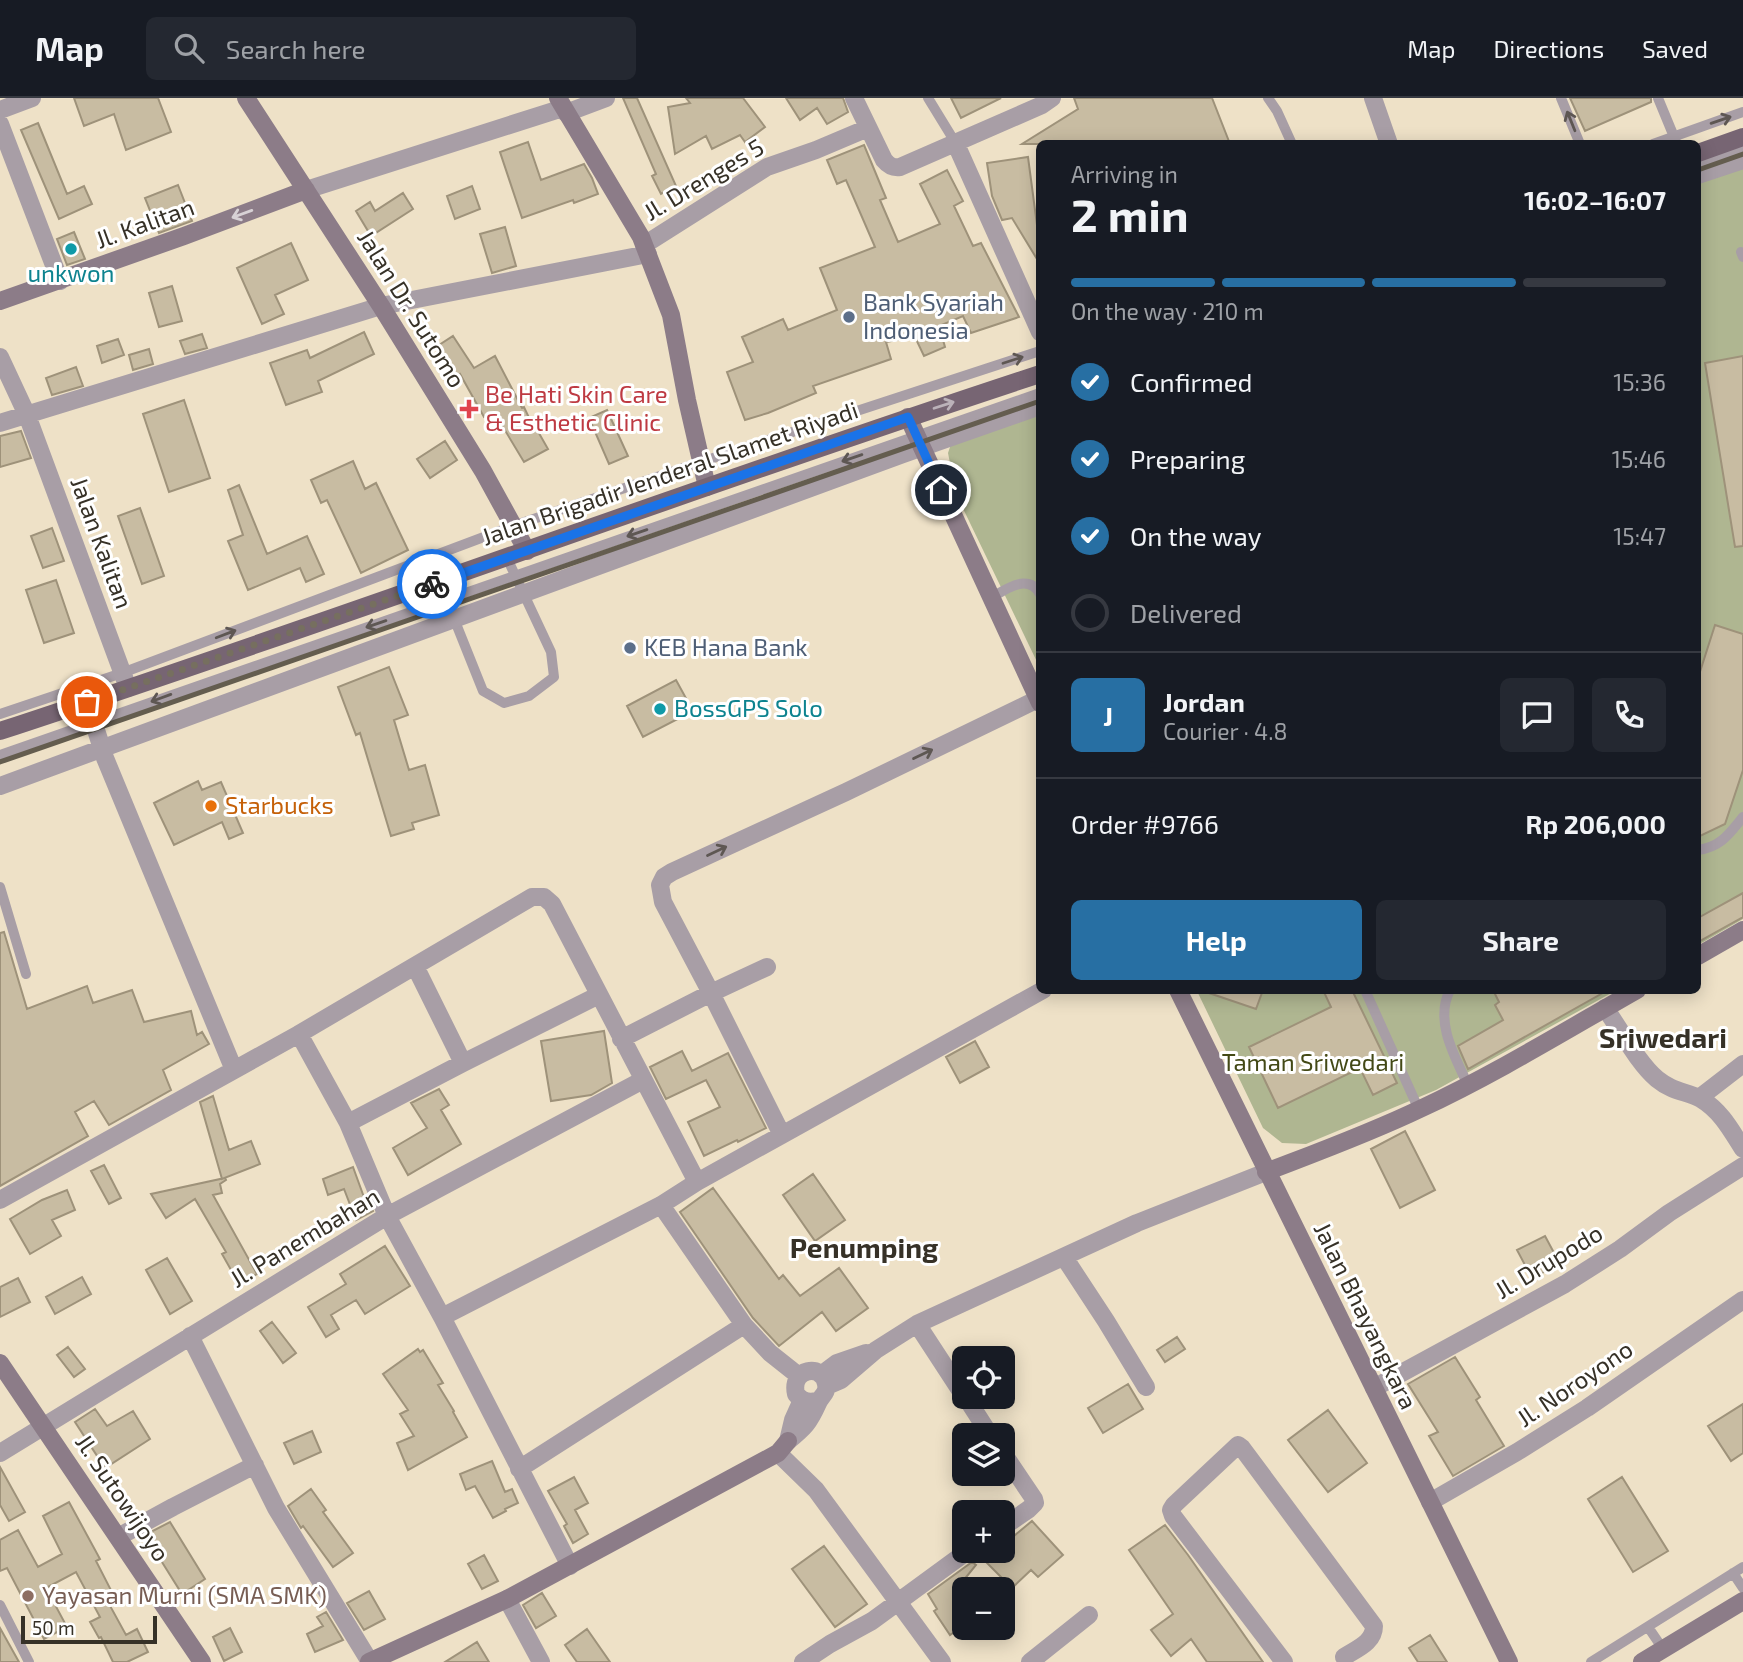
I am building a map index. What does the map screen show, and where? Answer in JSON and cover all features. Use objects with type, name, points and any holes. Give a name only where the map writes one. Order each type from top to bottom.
[{"type":"main road","name":"Jalan Dr. Sutomo","points":[[246,98],[381,306],[483,471],[527,551]]},
{"type":"main road","points":[[562,106],[646,249],[671,315],[707,487]]},
{"type":"main road","points":[[1701,152],[1743,136]]},
{"type":"main road","name":"Jl. Kalitan","points":[[0,301],[306,190]]},
{"type":"main road","name":"Jalan Brigadir Jenderal Slamet Riyadi","points":[[0,731],[87,702],[125,680],[439,582],[908,417],[1036,375]]},
{"type":"main road","points":[[908,417],[1036,695]]},
{"type":"main road","points":[[1701,954],[1743,930]]},
{"type":"main road","name":"Jalan Bhayangkara","points":[[1180,994],[1509,1662]]},
{"type":"main road","points":[[1266,1172],[1419,1110],[1630,994]]},
{"type":"main road","name":"Jl. Sutowijoyo","points":[[0,1363],[201,1662]]},
{"type":"main road","points":[[369,1662],[507,1599],[783,1447]]},
{"type":"main road","points":[[1642,1662],[1743,1601]]},
{"type":"street","points":[[0,110],[32,98]]},
{"type":"street","points":[[306,190],[562,106],[606,98]]},
{"type":"street","points":[[854,98],[884,160],[890,166],[900,167],[1042,105],[1052,98]]},
{"type":"street","points":[[1373,98],[1388,140]]},
{"type":"street","points":[[0,124],[60,281]]},
{"type":"street","name":"Jl. Drenges 5","points":[[646,249],[767,167],[828,146],[869,128]]},
{"type":"street","points":[[955,142],[1036,323]]},
{"type":"street","points":[[1701,174],[1743,160]]},
{"type":"street","points":[[0,423],[381,306],[646,249]]},
{"type":"street","name":"Jalan Kalitan","points":[[0,357],[27,415],[125,680]]},
{"type":"street","points":[[0,786],[524,594],[919,441],[1036,406]]},
{"type":"street","points":[[87,702],[102,748],[234,1070]]},
{"type":"street","points":[[782,1135],[663,902],[660,885],[664,877],[1036,702]]},
{"type":"street","points":[[0,1200],[299,1034],[532,897],[544,897],[552,904],[696,1182]]},
{"type":"street","points":[[415,966],[463,1063]]},
{"type":"street","points":[[621,1039],[767,967]]},
{"type":"street","points":[[442,1317],[661,1205],[696,1182],[1036,993]]},
{"type":"street","points":[[348,1124],[599,995]]},
{"type":"street","points":[[1605,1009],[1654,1076],[1677,1091],[1699,1098],[1718,1112],[1743,1149]]},
{"type":"street","points":[[299,1034],[348,1124],[387,1216],[570,1566]]},
{"type":"street","points":[[1699,1098],[1743,1063]]},
{"type":"street","name":"Jl. Panembahan","points":[[0,1452],[387,1216],[643,1080]]},
{"type":"street","name":"Jl. Drupodo","points":[[1374,1388],[1565,1284],[1743,1166]]},
{"type":"street","points":[[942,1662],[783,1447],[808,1425],[816,1410],[817,1390],[812,1371],[799,1376],[795,1384],[796,1394],[817,1390],[841,1380],[876,1350],[917,1324],[1137,1223],[1266,1172]]},
{"type":"street","points":[[661,1205],[744,1325],[770,1353],[799,1376]]},
{"type":"street","points":[[1064,1257],[1146,1387]]},
{"type":"street","name":"Jl. Noroyono","points":[[1430,1502],[1587,1408],[1743,1300]]},
{"type":"street","points":[[917,1324],[952,1378]]},
{"type":"street","points":[[519,1469],[744,1325]]},
{"type":"street","points":[[190,1336],[292,1536],[369,1662]]},
{"type":"street","points":[[1284,1662],[1172,1513],[1174,1504],[1238,1445],[1374,1626],[1374,1632],[1367,1642],[1344,1657]]},
{"type":"street","points":[[118,1537],[255,1465]]},
{"type":"street","points":[[1015,1471],[1035,1503],[1015,1519]]},
{"type":"street","points":[[803,1662],[872,1620],[952,1562]]},
{"type":"street","points":[[507,1599],[541,1662]]},
{"type":"street","points":[[1030,1662],[1090,1615]]},
{"type":"lane","points":[[928,98],[955,142]]},
{"type":"lane","points":[[1268,98],[1290,140]]},
{"type":"lane","points":[[1562,98],[1578,140]]},
{"type":"lane","points":[[1658,98],[1675,140],[1743,113]]},
{"type":"lane","points":[[1701,163],[1743,148]]},
{"type":"lane","points":[[0,714],[125,680],[513,527],[1036,352]]},
{"type":"lane","points":[[0,755],[516,575],[919,441],[1036,395]]},
{"type":"lane","points":[[439,582],[483,691],[504,703],[529,696],[554,677],[551,652],[507,558]]},
{"type":"lane","points":[[990,598],[1020,583],[1030,583],[1036,588]]},
{"type":"lane","points":[[1701,850],[1725,840],[1743,817]]},
{"type":"lane","points":[[0,887],[26,974]]},
{"type":"lane","points":[[1367,994],[1419,1110]]},
{"type":"lane","points":[[1449,994],[1444,1010],[1449,1043],[1468,1085]]},
{"type":"lane","points":[[1591,1662],[1743,1567]]},
{"type":"lane","points":[[1733,1573],[1743,1588]]},
{"type":"lane","points":[[0,1605],[29,1662]]},
{"type":"lane","points":[[1648,1627],[1663,1649]]},
{"type":"green space","points":[[1743,167],[1743,919],[1701,943],[1701,182]]},
{"type":"green space","points":[[1036,414],[1036,660],[956,494],[948,453],[951,444]]},
{"type":"green space","name":"Taman Sriwedari","points":[[1198,994],[1610,994],[1436,1090],[1306,1144],[1282,1143],[1263,1128]]},
{"type":"building","points":[[74,98],[158,98],[171,132],[126,150],[114,114],[84,126]]},
{"type":"building","points":[[623,98],[637,98],[676,186],[661,194],[652,176],[656,174]]},
{"type":"building","points":[[686,98],[743,98],[765,127],[745,142],[740,135],[712,149],[706,136],[675,154],[668,107],[690,103]]},
{"type":"building","points":[[786,98],[843,98],[848,112],[827,124],[817,108],[800,120]]},
{"type":"building","points":[[951,98],[1001,98],[961,118]]},
{"type":"building","points":[[1074,98],[1212,98],[1228,140],[1036,140],[1036,144],[1022,144],[1078,109]]},
{"type":"building","points":[[1570,98],[1651,98],[1651,102],[1585,131]]},
{"type":"building","points":[[38,123],[67,194],[84,186],[92,204],[59,219],[21,130]]},
{"type":"building","points":[[528,142],[541,180],[584,164],[598,194],[522,218],[500,152]]},
{"type":"building","points":[[864,145],[886,198],[880,200],[898,242],[940,224],[920,184],[947,170],[963,201],[954,206],[973,246],[981,243],[1019,317],[971,333],[963,316],[939,326],[945,347],[924,356],[915,337],[886,342],[891,359],[813,386],[816,393],[745,420],[727,372],[753,362],[742,337],[783,319],[788,330],[837,310],[820,268],[875,247],[846,180],[837,184],[827,160]]},
{"type":"building","points":[[1028,157],[1036,217],[1036,257],[1012,218],[1002,220],[992,196],[987,163]]},
{"type":"building","points":[[178,185],[192,221],[159,233],[145,198]]},
{"type":"building","points":[[472,186],[480,209],[455,219],[447,196]]},
{"type":"building","points":[[403,193],[413,209],[371,236],[356,211],[370,202],[375,211]]},
{"type":"building","points":[[505,227],[516,266],[492,273],[480,234]]},
{"type":"building","name":"unkwon","points":[[74,232],[85,259],[67,265],[57,239]]},
{"type":"building","points":[[291,243],[308,280],[275,295],[284,314],[262,324],[237,268]]},
{"type":"building","points":[[172,286],[182,321],[159,327],[149,293]]},
{"type":"building","points":[[364,332],[374,354],[318,381],[322,392],[286,405],[270,363],[307,350],[310,358]]},
{"type":"building","points":[[202,334],[207,348],[185,354],[180,341]]},
{"type":"building","points":[[453,336],[474,368],[495,356],[522,408],[524,407],[548,449],[524,462],[494,412],[484,417],[460,374],[455,377],[436,347]]},
{"type":"building","points":[[118,339],[124,355],[102,363],[97,346]]},
{"type":"building","points":[[149,349],[153,364],[133,370],[129,355]]},
{"type":"building","points":[[1743,356],[1743,546],[1735,547],[1705,363]]},
{"type":"building","points":[[76,367],[83,386],[52,395],[46,378]]},
{"type":"building","points":[[184,400],[210,478],[169,492],[143,414]]},
{"type":"building","points":[[607,410],[628,456],[609,464],[589,418]]},
{"type":"building","points":[[21,431],[31,458],[0,467],[0,436]]},
{"type":"building","points":[[445,441],[457,460],[430,478],[417,459]]},
{"type":"building","points":[[353,461],[365,489],[376,483],[408,550],[361,573],[327,500],[321,503],[311,480]]},
{"type":"building","points":[[239,485],[267,554],[307,536],[324,574],[306,582],[300,568],[248,590],[228,541],[243,535],[228,490]]},
{"type":"building","points":[[140,508],[164,576],[142,584],[118,516]]},
{"type":"building","points":[[52,528],[64,561],[43,568],[31,536]]},
{"type":"building","points":[[56,580],[74,633],[44,643],[26,590]]},
{"type":"building","points":[[1715,625],[1743,634],[1743,770],[1725,824],[1701,836],[1701,669]]},
{"type":"building","points":[[389,667],[408,715],[394,720],[409,770],[425,765],[439,815],[412,823],[414,829],[391,836],[360,733],[356,735],[338,687]]},
{"type":"building","name":"BossGPS Solo","points":[[676,680],[693,711],[643,737],[627,706]]},
{"type":"building","points":[[198,781],[202,790],[221,782],[243,833],[229,839],[222,822],[174,845],[154,803]]},
{"type":"building","points":[[1743,893],[1743,917],[1701,940],[1701,916]]},
{"type":"building","points":[[4,932],[27,1009],[87,986],[93,1003],[132,990],[144,1022],[191,1011],[197,1035],[202,1032],[209,1044],[163,1070],[171,1090],[109,1125],[94,1101],[75,1112],[88,1136],[0,1186],[0,933]]},
{"type":"building","points":[[1212,994],[1262,994],[1256,1009]]},
{"type":"building","points":[[1325,994],[1354,994],[1397,1083],[1373,1095],[1360,1068],[1278,1108],[1249,1047],[1331,1007]]},
{"type":"building","points":[[1495,994],[1601,994],[1468,1069],[1458,1046],[1503,1020],[1495,1005],[1499,1002]]},
{"type":"building","points":[[604,1031],[612,1083],[591,1095],[551,1101],[541,1041]]},
{"type":"building","points":[[975,1041],[989,1067],[960,1083],[946,1057]]},
{"type":"building","points":[[682,1051],[692,1071],[728,1053],[766,1128],[704,1156],[688,1122],[720,1107],[706,1080],[666,1099],[650,1067]]},
{"type":"building","points":[[439,1089],[449,1105],[441,1110],[461,1144],[408,1175],[393,1148],[427,1128],[411,1103]]},
{"type":"building","points":[[213,1096],[229,1150],[251,1141],[260,1164],[222,1179],[200,1102]]},
{"type":"building","points":[[1405,1131],[1435,1190],[1400,1208],[1371,1149]]},
{"type":"building","points":[[104,1165],[121,1198],[109,1204],[91,1171]]},
{"type":"building","points":[[353,1167],[365,1200],[368,1199],[373,1211],[356,1220],[344,1189],[328,1195],[323,1179]]},
{"type":"building","points":[[813,1174],[845,1220],[815,1241],[783,1195]]},
{"type":"building","points":[[225,1178],[220,1184],[222,1193],[213,1195],[257,1274],[239,1284],[222,1254],[226,1252],[195,1199],[166,1218],[151,1194]]},
{"type":"building","points":[[713,1188],[779,1279],[783,1275],[800,1296],[839,1268],[868,1308],[836,1331],[822,1312],[779,1346],[753,1318],[680,1212]]},
{"type":"building","points":[[67,1190],[75,1210],[52,1220],[61,1236],[30,1254],[10,1219],[42,1200]]},
{"type":"building","points":[[1545,1236],[1560,1264],[1532,1278],[1517,1250]]},
{"type":"building","points":[[385,1246],[410,1286],[365,1314],[356,1300],[331,1315],[339,1329],[326,1337],[308,1307],[346,1284],[340,1274]]},
{"type":"building","points":[[167,1258],[192,1301],[170,1314],[146,1270]]},
{"type":"building","points":[[82,1277],[91,1294],[55,1314],[46,1297]]},
{"type":"building","points":[[18,1278],[30,1302],[0,1317],[0,1287]]},
{"type":"building","points":[[272,1322],[296,1353],[283,1363],[260,1331]]},
{"type":"building","points":[[1177,1337],[1185,1349],[1165,1362],[1157,1350]]},
{"type":"building","points":[[68,1347],[85,1369],[74,1377],[57,1355]]},
{"type":"building","points":[[418,1349],[420,1352],[423,1350],[443,1383],[438,1385],[467,1437],[408,1470],[397,1443],[414,1436],[400,1414],[408,1410],[383,1374]]},
{"type":"building","points":[[1455,1357],[1480,1397],[1476,1400],[1504,1446],[1453,1476],[1429,1436],[1438,1432],[1408,1384]]},
{"type":"building","points":[[1128,1384],[1143,1409],[1103,1433],[1088,1408]]},
{"type":"building","points":[[1743,1404],[1743,1453],[1731,1461],[1708,1426]]},
{"type":"building","points":[[95,1409],[107,1426],[133,1411],[150,1439],[105,1468],[75,1422]]},
{"type":"building","points":[[1328,1410],[1367,1463],[1328,1492],[1288,1440]]},
{"type":"building","points":[[312,1431],[321,1452],[294,1464],[284,1443]]},
{"type":"building","points":[[492,1461],[505,1492],[512,1489],[518,1503],[493,1518],[475,1486],[466,1490],[460,1474]]},
{"type":"building","points":[[0,1467],[25,1512],[9,1521],[0,1505]]},
{"type":"building","points":[[574,1477],[588,1503],[575,1510],[588,1534],[573,1543],[564,1526],[567,1524],[548,1491]]},
{"type":"building","points":[[1622,1477],[1668,1551],[1633,1572],[1588,1499]]},
{"type":"building","points":[[311,1489],[326,1510],[323,1512],[353,1553],[333,1567],[303,1526],[301,1528],[288,1506]]},
{"type":"building","points":[[69,1502],[100,1559],[96,1561],[116,1600],[109,1604],[126,1635],[137,1629],[148,1652],[127,1662],[113,1662],[101,1637],[99,1638],[90,1622],[100,1617],[76,1572],[46,1588],[67,1627],[44,1639],[7,1568],[0,1571],[0,1540],[18,1530],[38,1567],[62,1554],[43,1516]]},
{"type":"building","points":[[1032,1521],[1063,1555],[1038,1577],[1031,1570],[1015,1585],[1015,1577],[1001,1577],[987,1563],[1015,1563],[1015,1535]]},
{"type":"building","points":[[170,1522],[205,1579],[182,1594],[145,1535]]},
{"type":"building","points":[[1165,1525],[1263,1662],[1207,1662],[1191,1639],[1171,1656],[1151,1630],[1173,1614],[1129,1550]]},
{"type":"building","points":[[824,1546],[867,1604],[835,1627],[792,1569]]},
{"type":"building","points":[[484,1555],[498,1581],[482,1589],[468,1564]]},
{"type":"building","points":[[971,1563],[976,1565],[966,1577],[952,1577],[950,1635],[934,1611],[937,1609],[928,1594]]},
{"type":"building","points":[[369,1591],[385,1619],[364,1630],[347,1603]]},
{"type":"building","points":[[542,1593],[556,1616],[536,1628],[523,1605]]},
{"type":"building","points":[[326,1612],[343,1640],[315,1652],[307,1634],[323,1626],[317,1617]]},
{"type":"building","points":[[0,1628],[19,1662],[0,1662]]},
{"type":"building","points":[[230,1628],[242,1652],[224,1661],[213,1637]]},
{"type":"building","points":[[587,1629],[610,1662],[577,1662],[565,1645]]},
{"type":"building","points":[[1430,1635],[1447,1662],[1418,1662],[1409,1648]]},
{"type":"building","points":[[477,1642],[489,1662],[445,1662]]},
{"type":"railway","points":[[1701,169],[1743,154]]},
{"type":"railway","points":[[0,762],[1036,402]]},
{"type":"way so far","points":[[87,702],[432,584]]},
{"type":"place","name":"unkwon","points":[[71,249]]},
{"type":"place","name":"Bank Syariah Indonesia","points":[[849,317]]},
{"type":"place","name":"Be Hati Skin Care & Esthetic Clinic","points":[[469,409]]},
{"type":"place","name":"KEB Hana Bank","points":[[630,648]]},
{"type":"place","name":"BossGPS Solo","points":[[660,709]]},
{"type":"place","name":"Starbucks","points":[[211,806]]},
{"type":"place","name":"Yayasan Murni (SMA SMK)","points":[[28,1596]]},
{"type":"district","name":"Sriwedari","points":[[1663,1038]]},
{"type":"district","name":"Penumping","points":[[864,1248]]},
{"type":"route","points":[[432,584],[908,417],[941,490]]}]
